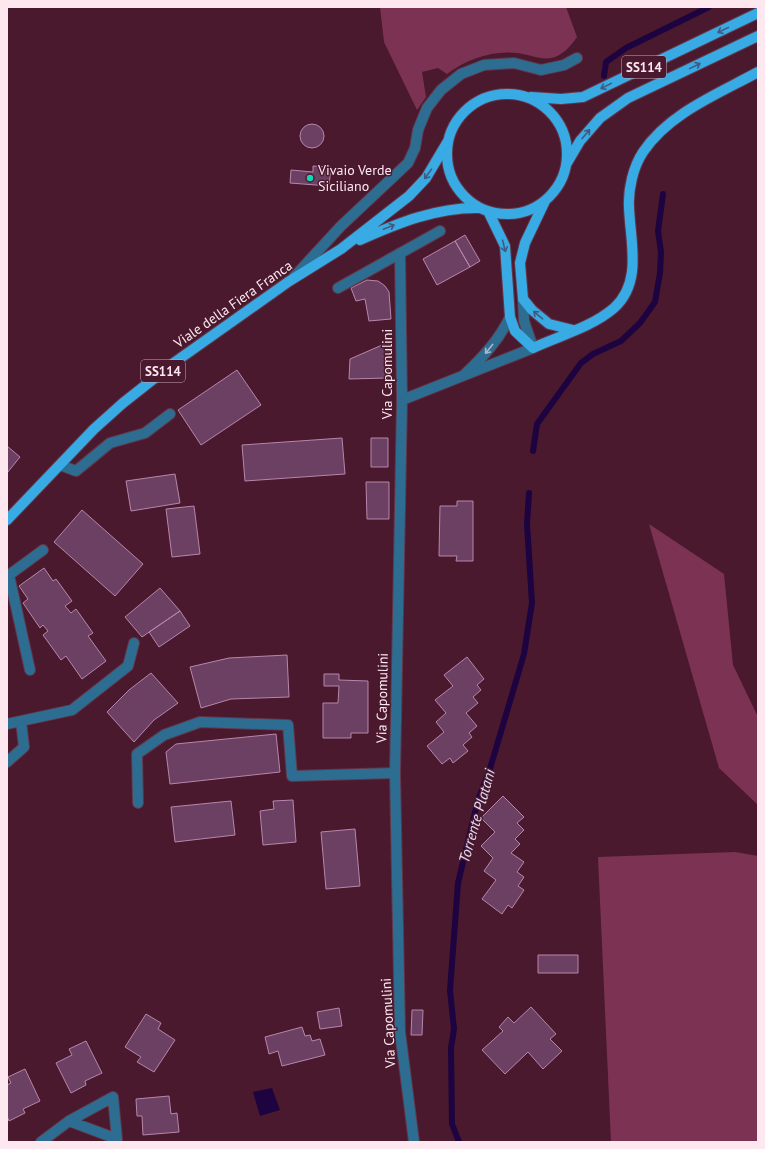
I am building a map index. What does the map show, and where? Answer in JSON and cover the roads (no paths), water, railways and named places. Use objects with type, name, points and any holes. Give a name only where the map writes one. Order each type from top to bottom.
[{"type":"main road","name":"SS114","points":[[525,97],[561,99],[583,97],[758,13]]},
{"type":"main road","name":"SS114","points":[[566,167],[580,141],[600,118],[628,98],[758,36]]},
{"type":"main road","points":[[448,141],[447,161],[453,180],[465,197],[485,210],[506,246],[510,317],[516,331],[533,348],[598,319],[614,307],[624,296],[631,280],[633,260],[628,206],[632,177],[642,154],[655,135],[672,120],[758,72]]},
{"type":"main road","points":[[341,249],[409,196],[433,168],[448,141],[452,128],[459,117],[480,100],[492,95],[506,94],[525,97],[543,106],[560,127],[566,146],[566,167],[558,185],[546,200],[525,243],[520,263],[523,298],[532,310],[549,324],[573,330]]},
{"type":"main road","points":[[341,249],[390,226],[418,217],[458,208],[485,210],[502,214],[515,213],[528,210],[546,200]]},
{"type":"main road","name":"Viale della Fiera Franca","points":[[7,520],[94,429],[123,403],[175,362],[288,282],[341,249]]},
{"type":"street","points":[[288,282],[341,226],[408,162],[415,148],[418,130],[427,108],[441,90],[461,74],[484,65],[514,63],[541,70],[564,65],[577,58]]},
{"type":"street","points":[[338,288],[440,231]]},
{"type":"street","name":"Via Capomulini","points":[[400,253],[402,400],[395,773],[400,1032],[414,1142]]},
{"type":"street","points":[[402,400],[533,348],[524,321],[523,298]]},
{"type":"street","points":[[463,377],[488,352],[503,332],[510,317]]},
{"type":"street","points":[[60,465],[76,471],[110,443],[145,434],[170,414]]},
{"type":"street","points":[[30,670],[9,575],[43,550]]},
{"type":"street","points":[[7,724],[72,710],[128,666],[134,643]]},
{"type":"street","points":[[7,762],[24,747],[21,721]]},
{"type":"street","points":[[138,802],[137,754],[164,735],[200,722],[288,725],[292,776],[395,773]]},
{"type":"street","points":[[41,1142],[70,1121],[114,1097],[117,1139],[70,1121]]},
{"type":"waterway","name":"Torrente Platani","points":[[604,76],[606,62],[626,48],[709,7]]},
{"type":"waterway","name":"Torrente Platani","points":[[533,451],[537,424],[581,363],[593,354],[621,341],[640,323],[655,302],[660,273],[661,252],[658,231],[663,194]]},
{"type":"waterway","name":"Torrente Platani","points":[[459,1142],[452,1124],[451,1048],[454,1029],[450,990],[458,883],[478,800],[489,772],[524,654],[532,603],[527,524],[529,493]]},
{"type":"place","name":"Vivaio Verde Siciliano","points":[[310,178]]}]
